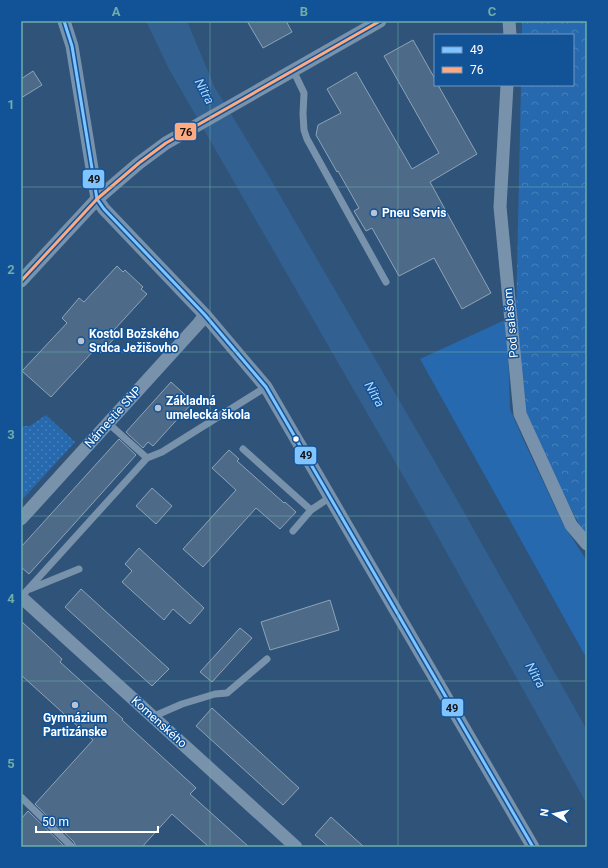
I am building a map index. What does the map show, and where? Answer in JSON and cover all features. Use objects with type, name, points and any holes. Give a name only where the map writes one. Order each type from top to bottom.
[{"type":"street","points":[[64,21],[72,46],[97,199],[205,315],[266,387],[329,498],[533,847]]},
{"type":"street","points":[[21,281],[97,199],[139,163],[167,142],[380,21]]},
{"type":"street","points":[[509,21],[510,34]]},
{"type":"street","name":"Pod salašom","points":[[507,86],[500,207],[520,414],[571,525],[587,544]]},
{"type":"street","name":"Námestie SNP","points":[[21,519],[205,315]]},
{"type":"street","name":"Komenského","points":[[23,595],[152,717],[296,847]]},
{"type":"lane","points":[[293,70],[304,93],[304,130],[307,140],[386,282]]},
{"type":"lane","points":[[23,595],[147,458],[162,452],[266,387]]},
{"type":"lane","points":[[108,422],[147,458]]},
{"type":"lane","points":[[243,449],[311,510]]},
{"type":"lane","points":[[293,531],[311,510],[329,498]]},
{"type":"lane","points":[[23,595],[79,569]]},
{"type":"lane","points":[[152,717],[182,704],[215,694],[227,693],[267,659]]},
{"type":"lane","points":[[21,797],[72,846],[70,847]]},
{"type":"green space","points":[[522,21],[587,21],[587,537],[565,497],[525,413],[516,318],[521,86],[574,86],[574,34],[522,34]]},
{"type":"green space","points":[[507,319],[510,409],[563,524],[587,561],[587,659],[420,359]]},
{"type":"green space","points":[[46,415],[75,442],[21,501],[21,426],[30,426]]},
{"type":"water","name":"Nitra","points":[[146,21],[187,21],[215,88],[267,173],[456,498],[587,730],[587,804],[424,512],[169,69]]},
{"type":"building","points":[[247,21],[286,21],[292,32],[263,48]]},
{"type":"building","points":[[413,40],[434,77],[434,86],[439,86],[477,154],[430,182],[491,293],[462,309],[434,258],[399,276],[372,228],[366,231],[354,211],[359,208],[316,135],[318,125],[341,113],[327,89],[356,72],[412,169],[439,153],[384,56]]},
{"type":"building","points":[[33,71],[42,85],[21,98],[21,79]]},
{"type":"building","name":"Kostol Božského Srdca Ježišovho","points":[[117,266],[123,272],[125,270],[143,287],[141,289],[147,294],[114,330],[118,334],[101,353],[96,348],[51,397],[22,371],[67,323],[62,318],[79,298],[84,302]]},
{"type":"building","points":[[171,382],[193,402],[153,446],[148,442],[143,448],[126,432]]},
{"type":"building","points":[[119,439],[136,455],[29,574],[21,567],[21,547]]},
{"type":"building","points":[[229,450],[239,459],[237,461],[296,512],[280,529],[256,508],[203,567],[183,549],[236,490],[212,468]]},
{"type":"building","points":[[152,488],[172,506],[156,524],[136,506]]},
{"type":"building","points":[[139,548],[204,608],[190,624],[173,609],[164,620],[122,582],[132,571],[125,564]]},
{"type":"building","points":[[81,589],[169,669],[152,686],[65,607]]},
{"type":"building","points":[[330,600],[339,630],[270,650],[261,622]]},
{"type":"building","points":[[21,621],[62,659],[60,662],[196,788],[190,794],[249,847],[209,847],[172,814],[142,847],[76,847],[74,842],[35,804],[93,740],[21,675]]},
{"type":"building","points":[[240,628],[252,638],[212,682],[200,672]]},
{"type":"building","points":[[212,708],[299,788],[283,805],[196,726]]},
{"type":"building","points":[[28,811],[65,847],[21,847],[21,819]]},
{"type":"building","points":[[331,817],[364,847],[329,847],[315,835]]},
{"type":"transit line","name":"49","points":[[64,21],[72,46],[97,199],[104,209],[205,315],[266,387],[533,847]]},
{"type":"transit line","name":"76","points":[[21,281],[97,199],[139,163],[166,143],[380,21]]},
{"type":"place","name":"Pneu Servis","points":[[374,213]]},
{"type":"place","name":"Kostol Božského Srdca Ježišovho","points":[[81,341]]},
{"type":"place","name":"Základná umelecká škola","points":[[158,408]]},
{"type":"place","name":"Gymnázium Partizánske","points":[[75,705]]}]
